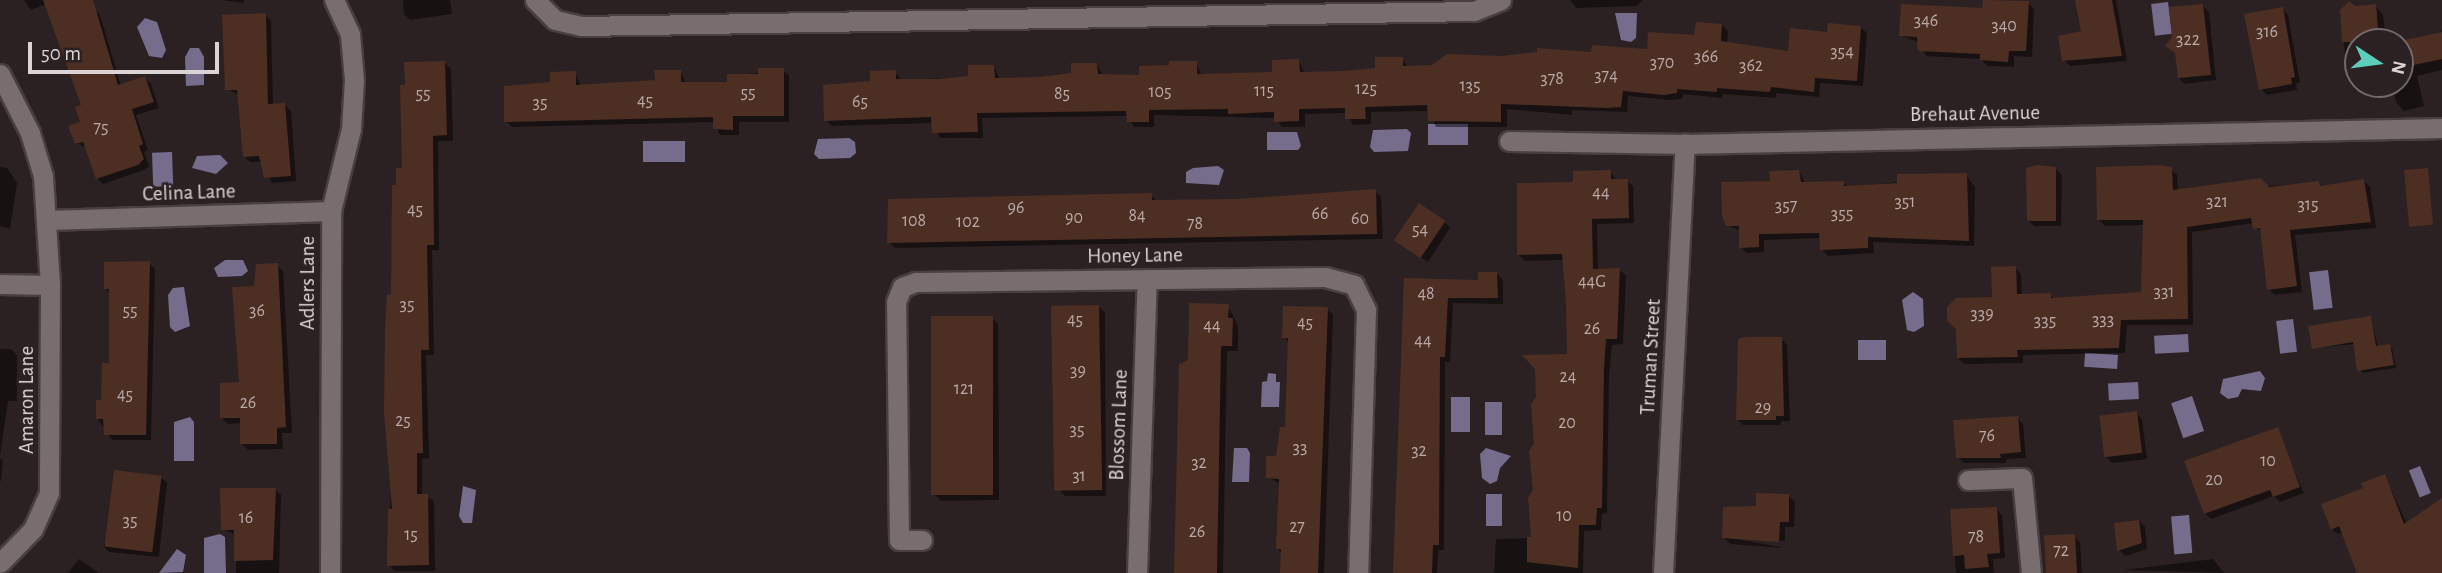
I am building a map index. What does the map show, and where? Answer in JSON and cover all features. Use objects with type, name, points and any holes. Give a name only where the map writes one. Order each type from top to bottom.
[{"type":"street","name":"Adlers Lane","points":[[330,573],[331,211],[351,130],[354,80],[350,34],[334,0]]},
{"type":"street","points":[[535,0],[555,20],[580,26],[1474,11],[1501,0]]},
{"type":"street","name":"Amaron Lane","points":[[0,74],[30,133],[49,220],[50,285],[49,493],[33,529],[0,563]]},
{"type":"street","name":"Brehaut Avenue","points":[[1509,141],[1685,144],[2442,128]]},
{"type":"street","name":"Truman Street","points":[[1663,573],[1685,144]]},
{"type":"street","name":"Celina Lane","points":[[49,220],[331,211]]},
{"type":"street","name":"Honey Lane","points":[[922,540],[899,540],[896,302],[902,287],[916,282],[1325,277],[1354,285],[1366,310],[1358,573]]},
{"type":"street","name":"Blossom Lane","points":[[1136,573],[1147,279]]},
{"type":"street","points":[[0,284],[50,285]]},
{"type":"street","points":[[1968,480],[2022,478],[2031,573]]},
{"type":"shaded area","points":[[2168,2],[2172,34],[2155,36],[2151,4]]},
{"type":"shaded area","points":[[1615,13],[1637,13],[1636,38],[1631,42],[1621,40]]},
{"type":"shaded area","points":[[145,18],[157,22],[166,50],[162,58],[149,56],[137,27]]},
{"type":"shaded area","points":[[190,48],[199,48],[204,57],[204,85],[186,86],[185,57]]},
{"type":"shaded area","points":[[1428,124],[1468,124],[1468,145],[1428,145]]},
{"type":"shaded area","points":[[1407,129],[1411,133],[1408,151],[1374,152],[1370,147],[1373,130]]},
{"type":"shaded area","points":[[1267,132],[1297,132],[1301,146],[1298,150],[1267,150]]},
{"type":"shaded area","points":[[849,138],[855,142],[856,153],[850,158],[819,159],[814,154],[818,139]]},
{"type":"shaded area","points":[[643,141],[685,141],[685,162],[643,162]]},
{"type":"shaded area","points":[[172,152],[173,186],[153,187],[152,153]]},
{"type":"shaded area","points":[[220,155],[228,163],[216,174],[192,168],[197,156]]},
{"type":"shaded area","points":[[1218,166],[1224,170],[1219,185],[1186,183],[1186,172],[1193,168]]},
{"type":"shaded area","points":[[225,260],[243,260],[248,271],[242,276],[218,277],[214,268]]},
{"type":"shaded area","points":[[2328,270],[2333,308],[2314,310],[2309,272]]},
{"type":"shaded area","points":[[184,287],[190,326],[175,332],[170,327],[168,295],[173,288]]},
{"type":"shaded area","points":[[1913,292],[1923,299],[1924,326],[1914,332],[1907,330],[1902,300]]},
{"type":"shaded area","points":[[2293,319],[2297,352],[2280,354],[2276,321]]},
{"type":"shaded area","points":[[2188,334],[2189,352],[2155,354],[2154,336]]},
{"type":"shaded area","points":[[1858,340],[1886,340],[1886,360],[1858,360]]},
{"type":"shaded area","points":[[2085,353],[2118,355],[2117,369],[2084,367]]},
{"type":"shaded area","points":[[2260,371],[2265,378],[2261,391],[2242,389],[2238,397],[2228,399],[2220,393],[2223,379]]},
{"type":"shaded area","points":[[1268,373],[1276,374],[1276,382],[1280,382],[1279,407],[1261,407],[1262,382],[1267,381]]},
{"type":"shaded area","points":[[2138,382],[2139,399],[2109,401],[2108,384]]},
{"type":"shaded area","points":[[2192,396],[2204,431],[2183,438],[2171,403]]},
{"type":"shaded area","points":[[1451,397],[1470,397],[1470,432],[1451,432]]},
{"type":"shaded area","points":[[1485,402],[1502,402],[1502,435],[1485,435]]},
{"type":"shaded area","points":[[190,417],[194,422],[194,461],[174,461],[174,422]]},
{"type":"shaded area","points":[[1234,448],[1247,448],[1250,453],[1249,482],[1232,482]]},
{"type":"shaded area","points":[[1486,448],[1511,456],[1500,468],[1497,481],[1490,484],[1482,478],[1480,454]]},
{"type":"shaded area","points":[[2420,466],[2431,493],[2420,497],[2409,470]]},
{"type":"shaded area","points":[[463,486],[476,490],[472,523],[463,523],[459,516]]},
{"type":"shaded area","points":[[1486,494],[1502,494],[1502,526],[1486,526]]},
{"type":"shaded area","points":[[2189,515],[2192,553],[2174,554],[2171,517]]},
{"type":"shaded area","points":[[220,534],[225,537],[226,573],[204,573],[204,538]]},
{"type":"shaded area","points":[[177,549],[186,555],[183,572],[159,573]]},
{"type":"building","points":[[43,0],[93,0],[118,85],[145,76],[154,102],[132,109],[143,144],[139,146],[144,159],[138,165],[96,179],[83,142],[75,144],[68,126],[80,122],[75,107],[81,105]]},
{"type":"building","points":[[1983,0],[2029,1],[2026,51],[2009,51],[2008,62],[1980,60],[1980,54],[1918,51],[1917,37],[1899,36],[1901,4],[1982,8]]},
{"type":"building","points":[[2075,0],[2112,0],[2122,56],[2062,61],[2058,36],[2081,31]]},
{"type":"building","points":[[2349,1],[2355,6],[2376,4],[2378,28],[2344,28],[2342,42],[2340,10]]},
{"type":"building","points":[[2203,4],[2211,75],[2178,78],[2175,53],[2165,46],[2172,37],[2169,7]]},
{"type":"building","points":[[2283,7],[2295,77],[2291,78],[2292,84],[2259,90],[2244,14]]},
{"type":"building","points":[[266,13],[268,104],[285,103],[291,176],[264,178],[259,156],[243,157],[237,90],[225,90],[222,15]]},
{"type":"building","points":[[1696,22],[1722,24],[1721,41],[1788,51],[1790,28],[1827,32],[1828,23],[1861,26],[1857,81],[1815,78],[1814,92],[1771,87],[1770,92],[1717,88],[1717,92],[1677,89],[1677,93],[1664,95],[1623,91],[1621,107],[1607,108],[1501,104],[1501,122],[1428,121],[1427,105],[1365,107],[1366,119],[1345,119],[1345,108],[1299,109],[1299,121],[1274,122],[1274,112],[1228,114],[1228,109],[1149,110],[1149,122],[1127,122],[1126,111],[977,113],[978,132],[932,133],[931,117],[824,121],[823,85],[870,81],[870,71],[896,70],[896,79],[937,79],[968,76],[968,65],[994,65],[995,78],[1040,77],[1071,73],[1071,63],[1097,63],[1098,74],[1139,75],[1139,66],[1169,65],[1169,61],[1197,61],[1197,74],[1272,72],[1272,60],[1299,59],[1300,72],[1345,71],[1375,68],[1375,57],[1403,57],[1403,66],[1432,65],[1447,54],[1501,56],[1537,52],[1537,48],[1591,52],[1592,45],[1647,49],[1648,32],[1694,35]]},
{"type":"building","points":[[2442,32],[2442,59],[2414,65],[2414,38]]},
{"type":"building","points":[[445,61],[447,135],[433,136],[434,245],[427,245],[429,350],[421,350],[423,453],[417,453],[417,494],[428,494],[429,565],[387,566],[388,509],[392,509],[384,412],[385,326],[387,295],[391,295],[392,185],[396,185],[396,168],[402,168],[400,85],[405,85],[404,62]]},
{"type":"building","points":[[758,68],[784,68],[784,116],[733,116],[733,130],[713,129],[713,117],[504,122],[504,86],[550,82],[550,72],[576,71],[576,85],[655,80],[654,70],[681,70],[681,82],[727,82],[727,74],[758,74]]},
{"type":"building","points":[[2037,165],[2056,167],[2056,221],[2027,221],[2026,168]]},
{"type":"building","points":[[2096,167],[2172,167],[2173,190],[2261,178],[2269,187],[2319,181],[2320,186],[2364,179],[2371,222],[2290,230],[2297,286],[2267,290],[2260,228],[2253,229],[2251,218],[2187,227],[2188,319],[2121,320],[2119,348],[2017,350],[2018,357],[1957,358],[1956,329],[1947,321],[1947,307],[1956,298],[1992,297],[1991,267],[2016,266],[2017,294],[2051,293],[2051,298],[2141,292],[2143,220],[2097,220]]},
{"type":"building","points":[[2428,168],[2433,225],[2409,227],[2404,170]]},
{"type":"building","points":[[1611,170],[1611,179],[1628,179],[1629,218],[1592,219],[1593,269],[1620,268],[1617,339],[1606,339],[1602,508],[1597,508],[1596,525],[1579,525],[1578,568],[1527,562],[1527,537],[1531,537],[1528,498],[1533,490],[1529,451],[1534,443],[1531,405],[1536,397],[1535,369],[1522,355],[1567,354],[1566,303],[1562,254],[1517,255],[1517,183],[1573,182],[1573,171]]},
{"type":"building","points":[[1799,170],[1801,182],[1844,181],[1844,186],[1897,183],[1897,174],[1967,173],[1969,241],[1868,237],[1868,248],[1820,250],[1819,233],[1759,234],[1759,247],[1739,248],[1739,226],[1726,226],[1722,216],[1721,182],[1770,181],[1769,171]]},
{"type":"building","points":[[1376,189],[1377,234],[887,243],[888,199],[1152,193],[1152,200],[1237,199]]},
{"type":"building","points":[[1419,203],[1446,221],[1420,258],[1394,240]]},
{"type":"building","points":[[150,261],[146,435],[104,435],[103,419],[96,419],[96,400],[101,400],[102,363],[109,363],[109,289],[104,289],[104,262]]},
{"type":"building","points":[[278,263],[286,427],[277,428],[277,444],[240,444],[240,418],[220,418],[220,383],[239,382],[232,287],[254,286],[256,264]]},
{"type":"building","points":[[1478,272],[1497,272],[1498,298],[1448,298],[1445,357],[1440,357],[1439,545],[1433,545],[1432,573],[1393,573],[1404,278],[1478,280]]},
{"type":"building","points":[[1189,303],[1229,304],[1228,318],[1233,318],[1232,346],[1221,346],[1217,573],[1174,573],[1179,364],[1188,360]]},
{"type":"building","points":[[1099,305],[1102,490],[1054,491],[1051,306]]},
{"type":"building","points":[[1283,306],[1328,307],[1318,573],[1280,573],[1281,549],[1276,549],[1279,479],[1266,478],[1266,456],[1276,456],[1280,427],[1285,427],[1288,338],[1282,338]]},
{"type":"building","points":[[931,316],[993,316],[993,495],[931,495]]},
{"type":"building","points":[[2371,316],[2376,346],[2390,344],[2394,365],[2357,371],[2353,342],[2312,349],[2308,326]]},
{"type":"building","points":[[1782,337],[1784,416],[1776,416],[1776,420],[1736,420],[1738,339]]},
{"type":"building","points":[[2137,411],[2142,453],[2104,457],[2099,416]]},
{"type":"building","points":[[2018,416],[2021,452],[2000,454],[2001,458],[1956,458],[1953,420]]},
{"type":"building","points":[[2278,427],[2300,487],[2273,497],[2270,490],[2204,514],[2184,461]]},
{"type":"building","points":[[114,470],[162,476],[152,552],[105,546]]},
{"type":"building","points":[[2385,474],[2404,524],[2442,498],[2442,573],[2357,573],[2339,526],[2331,530],[2321,504],[2363,488],[2361,483]]},
{"type":"building","points":[[220,488],[276,488],[273,560],[234,561],[234,530],[221,530]]},
{"type":"building","points":[[1756,493],[1789,494],[1789,522],[1780,522],[1779,542],[1722,538],[1723,507],[1756,506]]},
{"type":"building","points":[[1997,507],[2000,553],[1987,554],[1989,567],[1965,569],[1964,555],[1953,556],[1950,509]]},
{"type":"building","points":[[2139,520],[2142,543],[2117,551],[2114,523]]},
{"type":"building","points":[[2075,534],[2077,573],[2046,573],[2044,536]]}]
